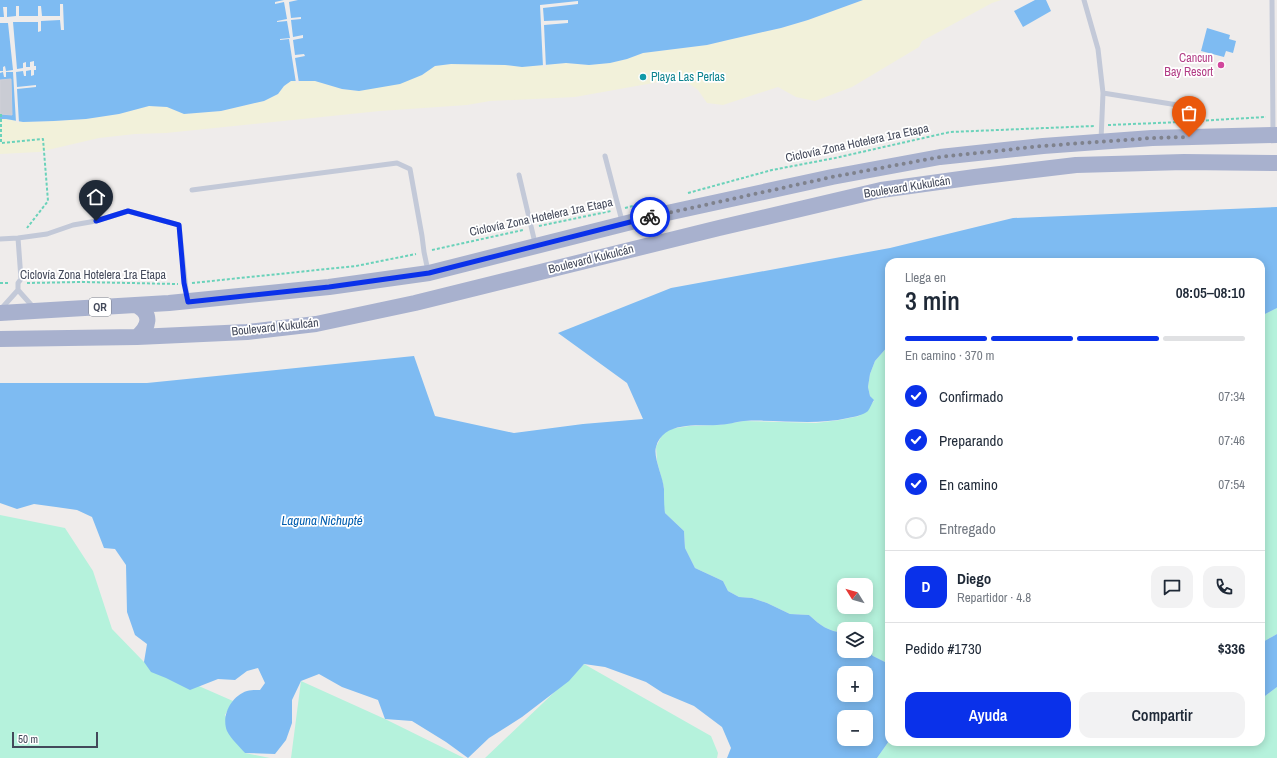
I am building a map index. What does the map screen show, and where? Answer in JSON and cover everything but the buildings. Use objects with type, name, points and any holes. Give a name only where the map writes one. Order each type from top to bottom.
[{"type":"main road","name":"Boulevard Kukulcán","points":[[0,313],[188,302],[329,287],[429,273],[536,246],[621,217],[667,213],[832,177],[940,157],[1042,146],[1152,138],[1189,129],[1275,136]]},
{"type":"main road","name":"Boulevard Kukulcán","points":[[0,340],[136,337],[247,332],[316,324],[415,303],[719,228],[881,190],[1076,165],[1184,162],[1277,163]]},
{"type":"main road","points":[[136,305],[144,311],[147,319],[146,328],[136,337]]},
{"type":"lane","points":[[1084,0],[1098,49],[1103,93],[1101,142]]},
{"type":"lane","points":[[1272,0],[1274,91],[1273,117],[1275,136]]},
{"type":"lane","points":[[1103,93],[1190,107],[1189,129]]},
{"type":"lane","points":[[604,156],[621,217]]},
{"type":"lane","points":[[192,190],[397,163],[410,169],[429,273]]},
{"type":"lane","points":[[519,175],[536,246]]},
{"type":"lane","points":[[0,238],[18,238],[47,234],[73,225],[96,221],[128,211],[179,225],[184,283],[188,302]]},
{"type":"lane","points":[[18,238],[21,279],[18,283],[18,290],[36,311]]},
{"type":"lane","points":[[0,309],[18,290]]},
{"type":"path","points":[[1,114],[1,143],[43,139],[48,201],[18,238]]},
{"type":"path","name":"Ciclovía Zona Hotelera 1ra Etapa","points":[[682,195],[772,170],[834,158],[950,132],[1101,125],[1189,129],[1273,117]]},
{"type":"path","name":"Ciclovía Zona Hotelera 1ra Etapa","points":[[0,283],[184,283],[356,266],[532,228],[621,217],[647,203]]},
{"type":"green space","points":[[1277,308],[1277,634],[1265,641],[1265,314]]},
{"type":"green space","points":[[885,350],[885,662],[873,656],[873,622],[837,622],[837,632],[821,625],[809,615],[790,614],[767,603],[752,598],[739,597],[728,591],[723,581],[695,568],[685,548],[684,531],[665,513],[663,501],[664,488],[657,461],[656,447],[663,433],[671,429],[689,426],[719,425],[744,421],[816,423],[859,416],[874,401],[870,396],[868,387],[870,374],[875,361]]},
{"type":"green space","points":[[0,515],[65,528],[93,571],[112,629],[144,662],[233,701],[225,715],[245,753],[270,758],[0,758]]},
{"type":"green space","points":[[584,664],[711,736],[718,753],[717,758],[485,758]]},
{"type":"green space","points":[[301,681],[385,719],[464,758],[291,758]]},
{"type":"green space","points":[[1277,687],[1277,758],[877,758],[885,746],[1265,746],[1265,696]]},
{"type":"sand","name":"Playa Las Perlas","points":[[863,0],[1001,0],[992,3],[922,41],[919,47],[852,87],[815,101],[796,97],[778,87],[723,105],[707,103],[698,90],[681,78],[575,97],[490,101],[467,105],[380,111],[166,133],[135,134],[99,138],[39,152],[0,154],[0,119],[23,122],[86,119],[119,114],[149,106],[167,107],[184,114],[221,111],[264,101],[278,94],[284,86],[291,81],[315,81],[342,89],[359,91],[422,75],[435,66],[451,64],[505,65],[522,67],[566,63],[589,65],[610,63],[643,53],[707,45],[781,28]]},
{"type":"water","points":[[0,0],[863,0],[781,28],[707,45],[643,53],[610,63],[589,65],[566,63],[522,67],[505,65],[451,64],[435,66],[422,75],[400,84],[359,91],[342,89],[315,81],[291,81],[284,86],[278,94],[264,101],[221,111],[184,114],[167,107],[149,106],[119,114],[86,119],[23,122],[0,119]]},
{"type":"water","points":[[1035,0],[1046,0],[1051,11],[1023,27],[1014,11]]},
{"type":"water","points":[[1207,28],[1230,35],[1229,39],[1236,41],[1233,53],[1226,51],[1224,57],[1201,51]]},
{"type":"water","name":"Laguna Nichupté","points":[[1277,207],[1277,308],[1265,314],[1265,258],[885,258],[885,350],[875,361],[870,374],[868,387],[870,396],[874,400],[868,411],[853,417],[822,422],[744,421],[720,425],[682,427],[673,429],[660,439],[655,451],[664,489],[665,513],[684,531],[685,548],[695,568],[723,581],[728,591],[739,597],[752,598],[767,603],[790,614],[809,615],[825,627],[837,632],[837,658],[873,658],[873,656],[885,662],[885,746],[877,758],[727,758],[731,748],[722,727],[694,706],[663,693],[646,682],[605,667],[584,664],[569,681],[522,717],[489,738],[468,758],[446,742],[412,721],[385,719],[378,700],[342,687],[319,674],[301,681],[292,700],[292,723],[286,740],[275,754],[245,753],[227,731],[225,719],[229,707],[236,697],[247,691],[260,690],[265,683],[258,668],[247,671],[235,680],[218,679],[190,690],[151,672],[144,662],[147,644],[135,635],[127,612],[126,565],[115,549],[104,548],[92,517],[77,510],[34,504],[17,509],[0,503],[0,383],[147,383],[414,356],[435,416],[514,433],[583,424],[643,419],[627,383],[558,333],[671,288],[890,248],[1013,218]]},
{"type":"water","points":[[1277,634],[1277,687],[1265,696],[1265,641]]},
{"type":"pier","points":[[284,0],[298,0],[289,2],[291,18],[301,17],[301,19],[291,20],[293,37],[303,35],[303,38],[293,40],[295,55],[304,54],[305,56],[295,58],[299,83],[296,83],[289,39],[280,40],[290,38],[287,21],[277,22],[287,19],[284,2],[275,4],[275,2]]},
{"type":"pier","points":[[578,1],[578,4],[543,8],[544,21],[568,20],[568,23],[544,25],[546,68],[543,67],[540,5]]},
{"type":"pier","points":[[60,4],[63,4],[64,30],[61,30],[60,20],[41,21],[41,31],[38,32],[38,22],[13,22],[17,69],[23,68],[23,63],[26,62],[26,67],[30,67],[30,62],[34,61],[34,66],[36,66],[34,75],[31,76],[31,70],[26,71],[26,76],[24,76],[23,71],[16,72],[17,87],[36,85],[36,87],[17,89],[19,123],[16,122],[13,72],[6,72],[6,77],[4,77],[3,72],[0,73],[0,71],[3,71],[3,67],[5,66],[6,71],[13,70],[8,23],[0,23],[0,17],[4,17],[3,7],[7,7],[7,17],[16,16],[16,6],[19,6],[19,16],[38,16],[38,6],[41,6],[42,16],[60,16]]},
{"type":"way so far","points":[[650,217],[832,177],[940,157],[1042,146],[1152,138],[1189,137]]},
{"type":"place","name":"Cancun Bay Resort","points":[[1221,65]]},
{"type":"place","name":"Playa Las Perlas","points":[[643,77]]},
{"type":"route","points":[[96,221],[128,211],[179,225],[184,283],[188,302],[329,287],[429,273],[650,217]]}]
